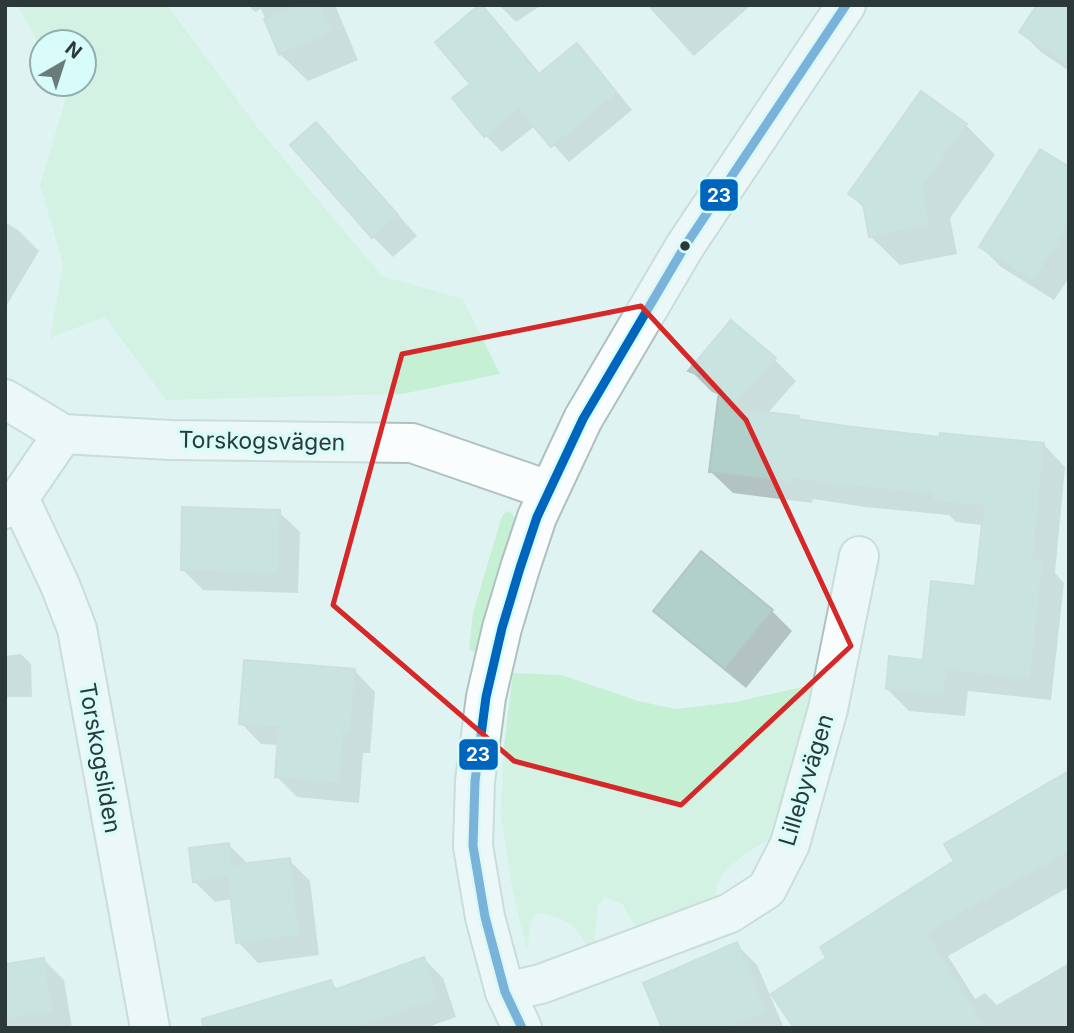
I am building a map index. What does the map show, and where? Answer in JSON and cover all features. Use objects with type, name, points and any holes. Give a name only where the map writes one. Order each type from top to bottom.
[{"type":"street","points":[[522,1028],[505,992],[485,917],[473,846],[475,781],[486,697],[502,628],[537,517],[583,419],[685,246],[846,5]]},
{"type":"street","points":[[5,399],[63,434],[12,503]]},
{"type":"street","name":"Torskogsvägen","points":[[63,434],[170,440],[412,443],[548,490]]},
{"type":"street","name":"Torskogsliden","points":[[12,503],[60,585],[77,629],[150,1028]]},
{"type":"street","name":"Lillebyvägen","points":[[505,992],[541,984],[730,913],[767,889],[790,844],[824,723],[859,556]]},
{"type":"highlighted area","points":[[641,306],[746,420],[851,646],[681,805],[514,761],[333,605],[402,354]]},
{"type":"green space","points":[[17,5],[167,5],[258,128],[382,276],[463,299],[500,374],[402,394],[166,400],[105,317],[50,338],[63,264],[40,185],[66,98],[98,98],[98,28],[30,28]]},
{"type":"green space","points":[[510,511],[516,520],[474,652],[469,649],[473,613],[501,519],[504,513]]},
{"type":"green space","points":[[513,673],[562,675],[638,701],[676,709],[736,702],[819,683],[782,831],[729,867],[718,883],[716,900],[636,928],[623,905],[605,897],[598,906],[594,948],[565,922],[536,913],[531,922],[527,951],[511,883],[501,814],[504,745]]},
{"type":"building","points":[[296,5],[320,5],[331,32],[279,55],[264,19]]},
{"type":"building","points":[[482,5],[539,74],[577,43],[617,93],[551,147],[519,109],[484,137],[452,98],[470,84],[435,42]]},
{"type":"building","points":[[1037,5],[1069,5],[1069,66],[1019,32]]},
{"type":"building","points":[[921,91],[967,124],[922,188],[929,225],[869,237],[863,204],[848,194]]},
{"type":"building","points":[[316,122],[398,215],[372,238],[290,145]]},
{"type":"building","points":[[1040,149],[1069,167],[1069,225],[1033,281],[979,247]]},
{"type":"building","points":[[731,320],[776,358],[732,408],[799,416],[798,419],[845,426],[939,437],[940,433],[1044,443],[1033,558],[1043,559],[1030,679],[946,670],[944,695],[886,689],[889,656],[923,660],[931,581],[975,586],[984,506],[933,501],[933,494],[709,472],[720,382],[688,371]]},
{"type":"building","points":[[182,507],[280,510],[278,573],[181,570]]},
{"type":"building","points":[[701,551],[773,610],[725,669],[653,611]]},
{"type":"building","points":[[244,660],[355,669],[350,734],[343,733],[339,783],[275,777],[279,727],[239,724]]},
{"type":"building","points":[[1069,771],[1069,851],[927,933],[986,1028],[794,1028],[771,994],[826,958],[820,947],[954,861],[944,844]]},
{"type":"building","points":[[229,843],[232,865],[290,858],[299,935],[236,943],[228,877],[193,882],[189,848]]},
{"type":"building","points":[[737,942],[767,1012],[729,1028],[662,1028],[643,983]]},
{"type":"building","points":[[424,957],[439,998],[356,1028],[203,1028],[202,1019],[331,980],[334,990]]},
{"type":"building","points":[[44,958],[53,1011],[5,1019],[5,964]]},
{"type":"transit line","name":"23","points":[[522,1028],[505,992],[485,917],[473,846],[475,781],[486,697],[502,628],[520,568],[537,517],[583,419],[685,246],[846,5]]}]
